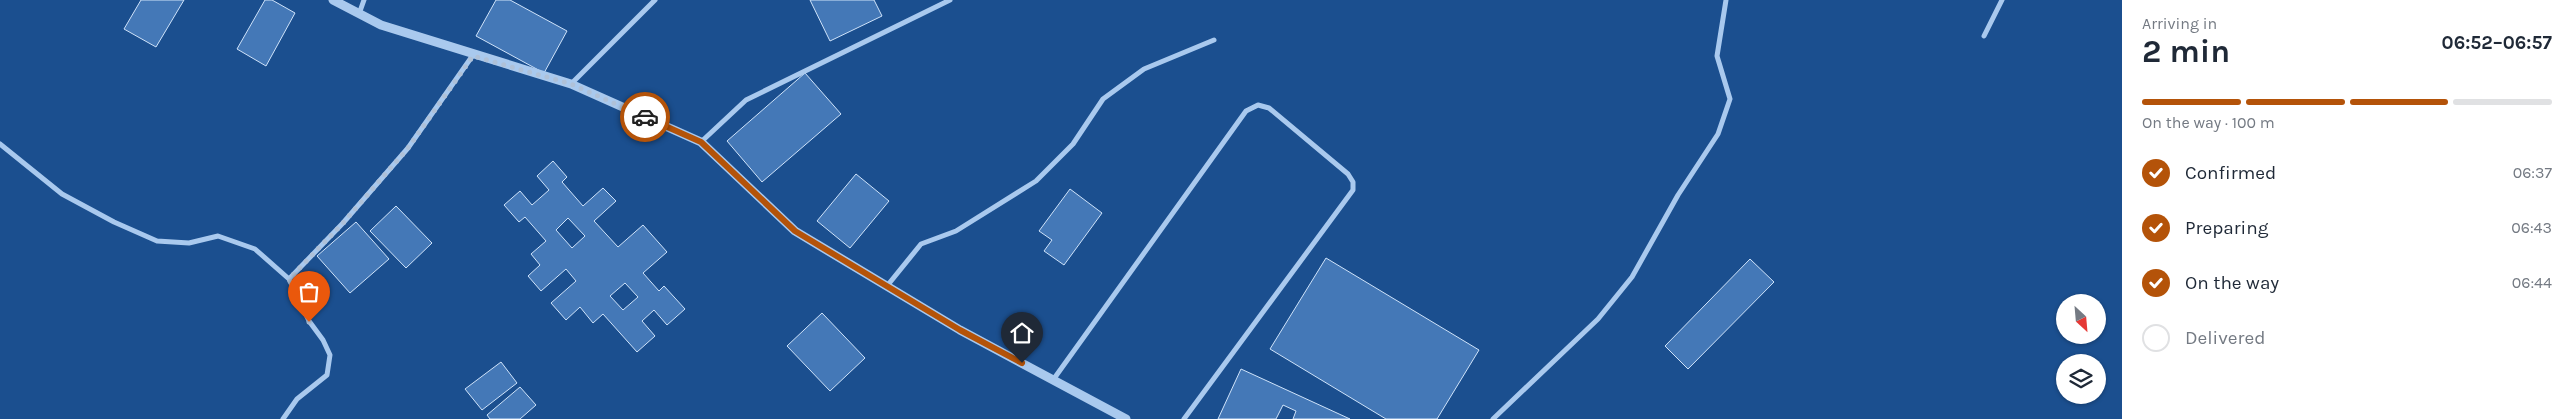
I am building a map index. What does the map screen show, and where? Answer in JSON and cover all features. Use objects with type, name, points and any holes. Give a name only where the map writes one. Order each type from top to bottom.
[{"type":"street","points":[[333,0],[381,25],[473,56],[571,84],[701,142],[795,231],[960,330],[1126,419]]},
{"type":"street","points":[[359,14],[364,0]]},
{"type":"street","points":[[571,84],[655,0]]},
{"type":"street","points":[[701,142],[746,100],[950,0]]},
{"type":"street","points":[[1493,419],[1598,319],[1632,277],[1678,194],[1718,134],[1730,99],[1717,56],[1726,0]]},
{"type":"street","points":[[1984,36],[2002,0]]},
{"type":"street","points":[[887,286],[921,244],[956,231],[1036,181],[1073,144],[1103,99],[1144,69],[1214,40]]},
{"type":"street","points":[[289,279],[343,223],[408,148],[473,56]]},
{"type":"street","points":[[1053,380],[1246,111],[1258,106],[1268,108],[1348,174],[1354,190],[1184,419]]},
{"type":"street","points":[[0,144],[62,194],[114,222],[157,241],[189,243],[218,236],[254,249],[289,279],[309,322],[323,340],[330,355],[327,375],[297,399],[283,419]]},
{"type":"building","points":[[141,0],[184,0],[156,47],[124,29]]},
{"type":"building","points":[[265,0],[272,0],[295,13],[266,66],[237,49]]},
{"type":"building","points":[[496,0],[510,0],[567,31],[544,73],[476,36]]},
{"type":"building","points":[[810,0],[874,0],[882,16],[830,41]]},
{"type":"building","points":[[805,73],[841,114],[762,182],[727,141]]},
{"type":"building","points":[[553,161],[567,177],[562,182],[583,206],[603,188],[616,201],[594,221],[618,247],[643,225],[667,252],[643,273],[659,291],[664,286],[685,309],[667,325],[654,310],[642,321],[655,336],[637,352],[603,314],[593,323],[580,307],[566,320],[551,303],[576,281],[566,269],[541,291],[528,276],[540,265],[531,254],[546,241],[525,217],[519,222],[504,205],[520,191],[532,205],[549,190],[537,176]],"holes":[[[568,218],[585,236],[572,248],[556,230]],[[625,283],[638,297],[623,310],[610,296]]]},
{"type":"building","points":[[856,174],[889,201],[850,248],[817,221]]},
{"type":"building","points":[[1070,189],[1102,213],[1064,265],[1044,251],[1052,240],[1039,231]]},
{"type":"building","points":[[396,206],[432,243],[406,268],[370,231]]},
{"type":"building","points":[[356,222],[389,259],[350,293],[317,256]]},
{"type":"building","points":[[1326,258],[1479,350],[1437,419],[1386,419],[1270,349]]},
{"type":"building","points":[[1750,259],[1774,282],[1688,369],[1665,346]]},
{"type":"building","points":[[822,313],[865,358],[830,391],[787,346]]},
{"type":"building","points":[[501,362],[517,383],[482,410],[465,389]]},
{"type":"building","points":[[1241,369],[1350,419],[1293,419],[1296,411],[1283,405],[1276,419],[1218,419]]},
{"type":"building","points":[[520,387],[536,405],[520,419],[490,419],[487,415]]},
{"type":"way so far","points":[[309,322],[289,279],[343,223],[408,148],[473,56],[571,84],[645,117]]},
{"type":"route","points":[[645,117],[701,142],[795,231],[960,330],[1022,363]]}]
